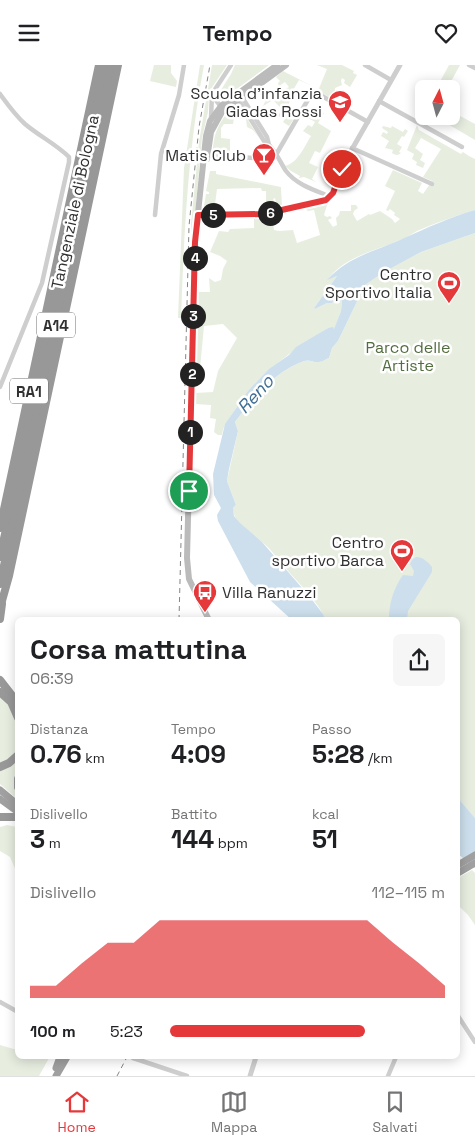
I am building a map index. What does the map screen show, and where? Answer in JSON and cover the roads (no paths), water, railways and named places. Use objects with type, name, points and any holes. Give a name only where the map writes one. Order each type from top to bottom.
[{"type":"highway","name":"Tangenziale di Bologna","points":[[0,528],[99,65]]},
{"type":"highway","name":"A14","points":[[0,557],[106,65]]},
{"type":"highway","name":"A14","points":[[0,584],[112,65]]},
{"type":"highway","name":"Tangenziale di Bologna","points":[[0,608],[118,65]]},
{"type":"highway","points":[[0,619],[3,598]]},
{"type":"highway","points":[[0,680],[15,701]]},
{"type":"highway","points":[[0,692],[11,702],[15,711]]},
{"type":"highway","points":[[0,767],[15,758]]},
{"type":"highway","points":[[0,790],[15,802]]},
{"type":"highway","points":[[0,799],[15,810]]},
{"type":"highway","points":[[0,817],[15,817]]},
{"type":"highway","points":[[460,864],[474,858]]},
{"type":"highway","points":[[460,871],[474,858]]},
{"type":"highway","points":[[56,1072],[60,1059]]},
{"type":"highway","points":[[51,1076],[66,1059]]},
{"type":"main road","points":[[208,617],[190,579],[187,567],[195,249],[205,139],[210,121],[218,110],[277,67],[286,65]]},
{"type":"main road","points":[[200,199],[211,132],[218,110],[240,98],[277,67]]},
{"type":"street","points":[[155,215],[161,154],[179,95],[184,65]]},
{"type":"street","points":[[218,110],[211,103],[211,97],[231,65]]},
{"type":"street","points":[[365,65],[391,80]]},
{"type":"street","points":[[198,215],[264,214],[326,200],[333,193],[352,149],[400,65]]},
{"type":"street","points":[[469,65],[475,68]]},
{"type":"street","points":[[215,89],[218,110]]},
{"type":"street","points":[[277,153],[312,91],[368,122]]},
{"type":"street","points":[[0,94],[18,117],[62,150],[69,157],[69,162],[42,283],[0,387]]},
{"type":"street","points":[[240,98],[264,141],[277,153],[290,176],[324,194]]},
{"type":"street","points":[[380,101],[462,147]]},
{"type":"street","points":[[208,155],[254,158],[269,145]]},
{"type":"street","points":[[352,149],[432,184]]},
{"type":"street","points":[[0,1003],[15,1010]]},
{"type":"street","points":[[460,1019],[475,1041]]},
{"type":"street","points":[[136,1059],[187,1076]]},
{"type":"street","points":[[250,1076],[255,1059]]},
{"type":"street","points":[[388,1076],[395,1059]]},
{"type":"street","points":[[166,1069],[166,1076]]},
{"type":"water","name":"Reno","points":[[475,210],[475,233],[421,252],[382,273],[365,285],[338,341],[332,348],[329,358],[320,362],[304,361],[284,371],[265,386],[235,422],[238,431],[227,481],[236,505],[233,508],[234,516],[262,542],[310,597],[324,617],[289,617],[250,582],[218,521],[217,515],[221,508],[214,495],[213,474],[225,424],[248,391],[269,369],[289,355],[296,347],[328,328],[333,327],[334,329],[341,311],[341,294],[338,293],[332,303],[314,308],[337,276],[327,280],[354,259],[448,219]]},
{"type":"water","points":[[416,557],[421,558],[432,567],[432,572],[408,611],[407,617],[389,617],[394,591],[400,580],[403,575],[413,576],[414,571],[410,564]]},
{"type":"water","points":[[460,800],[475,818],[475,868],[460,856]]},
{"type":"railway","points":[[179,617],[189,226],[199,127],[210,65]]},
{"type":"railway","points":[[117,1076],[126,1059]]},
{"type":"place","name":"Scuola d'infanzia Giadas Rossi","points":[[340,123]]},
{"type":"place","name":"Matis Club","points":[[264,176]]},
{"type":"place","name":"Centro Sportivo Italia","points":[[449,304]]},
{"type":"place","name":"Centro sportivo Barca","points":[[402,572]]},
{"type":"place","name":"Villa Ranuzzi","points":[[205,613]]},
{"type":"park label","name":"Parco delle Artiste","points":[[408,356]]}]
